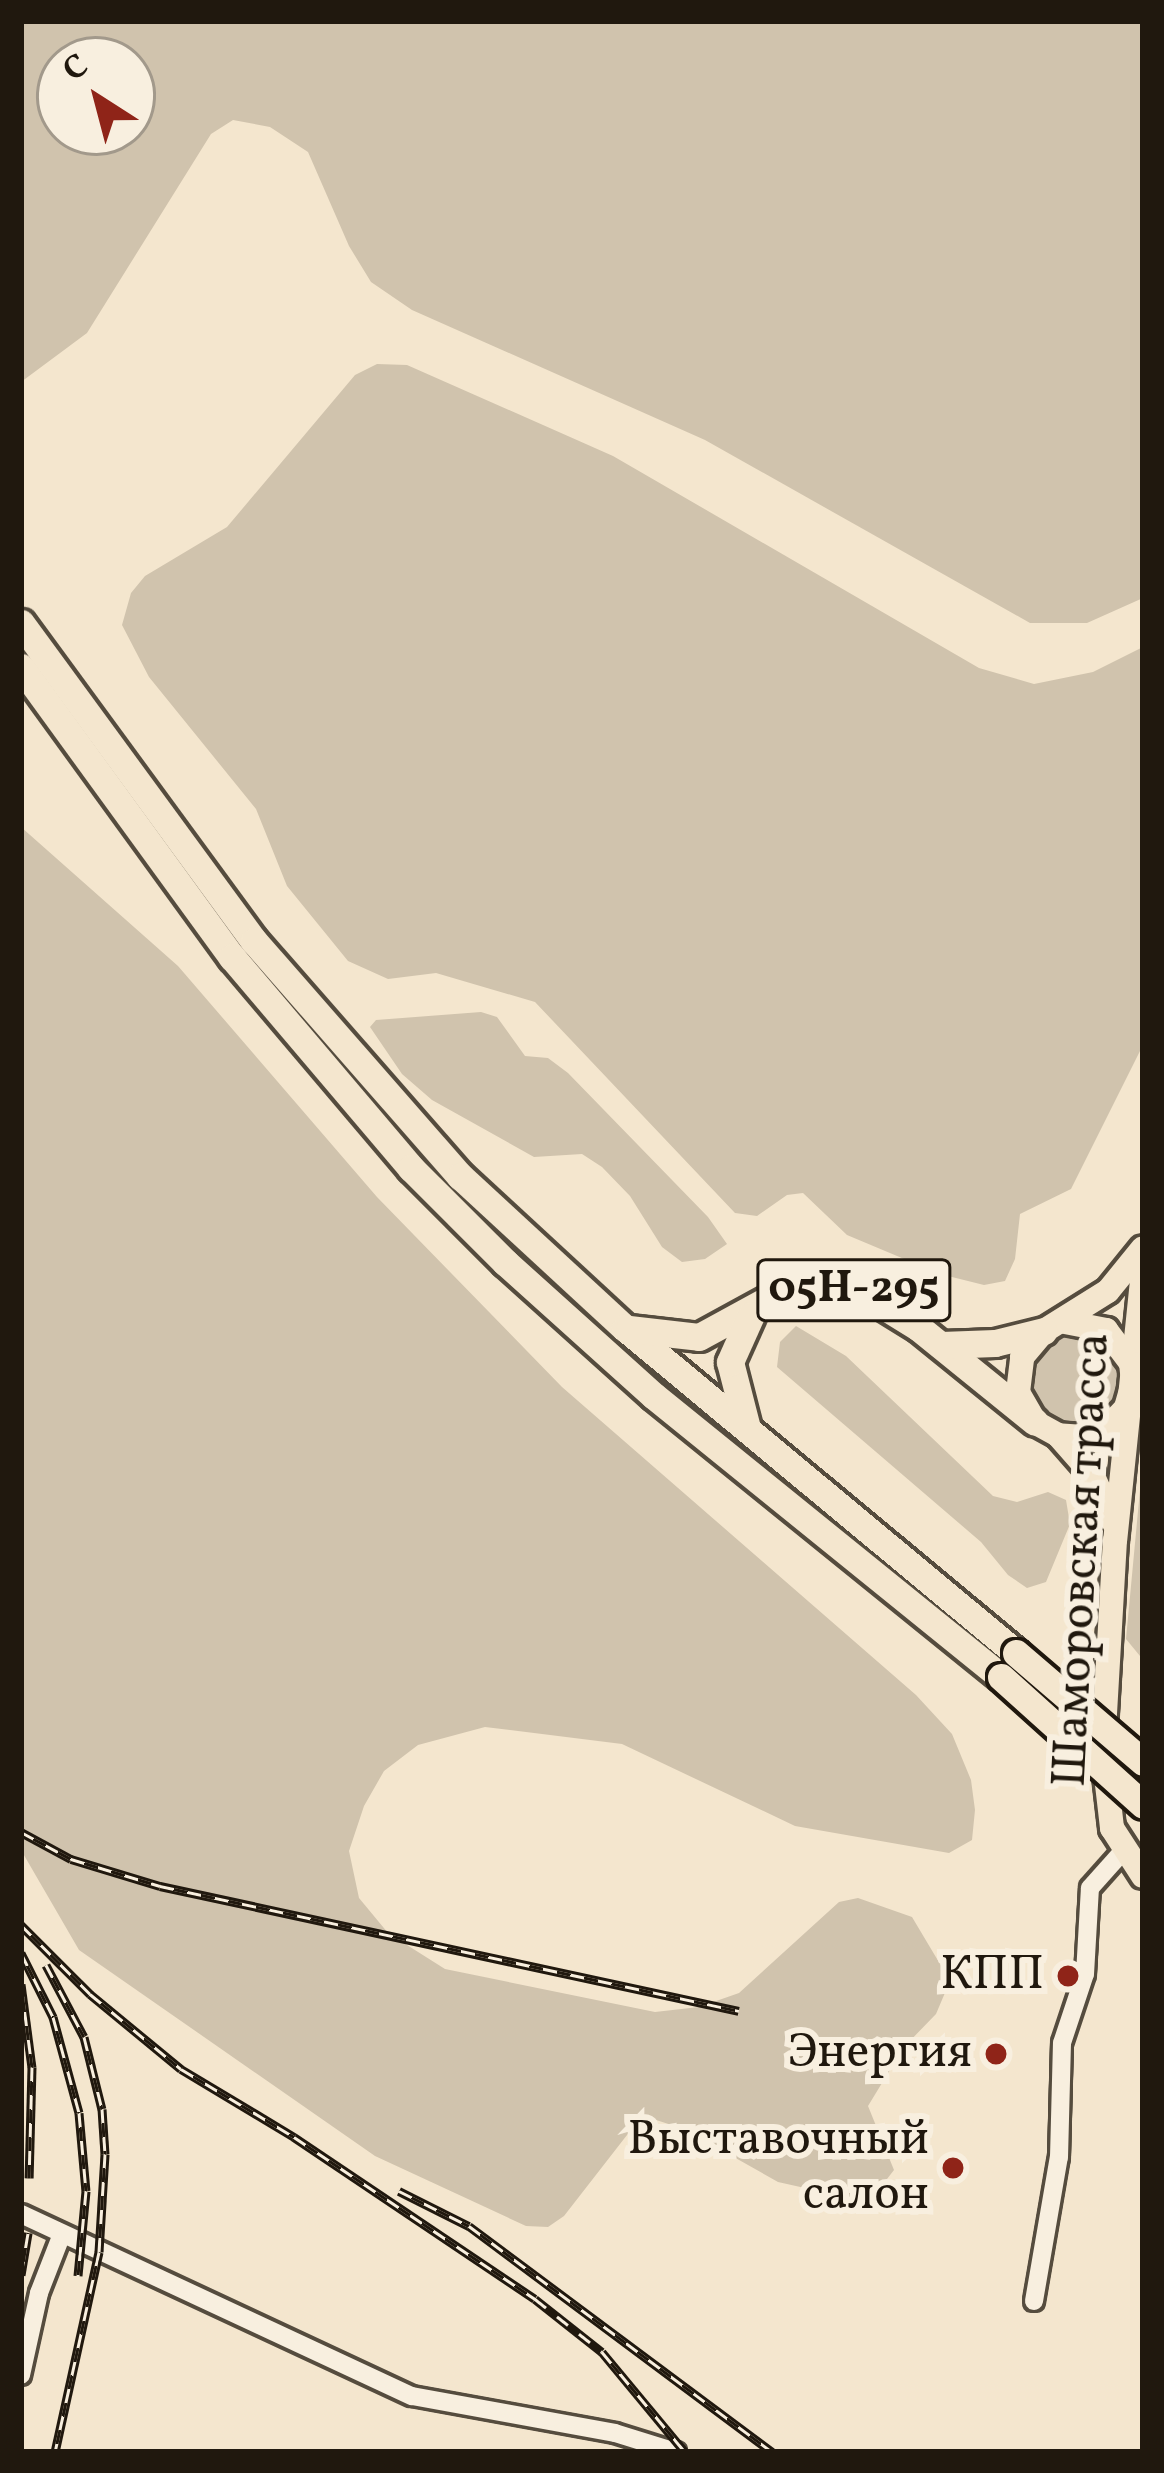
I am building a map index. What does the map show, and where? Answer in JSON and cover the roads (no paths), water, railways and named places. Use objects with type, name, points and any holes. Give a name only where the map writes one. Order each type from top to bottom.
[{"type":"highway","points":[[21,623],[254,941],[460,1176],[1008,1665],[1143,1805]]},
{"type":"highway","points":[[21,667],[232,957],[411,1168],[506,1262],[655,1396],[1143,1762]]},
{"type":"highway","name":"05Н-295","points":[[625,1328],[699,1337],[787,1289],[834,1284],[861,1292],[941,1345],[995,1343],[1054,1326]]},
{"type":"highway","name":"05Н-295","points":[[747,1428],[730,1362],[741,1327],[758,1307]]},
{"type":"highway","points":[[941,1345],[1047,1428]]},
{"type":"main road","name":"05Н-295","points":[[1115,1540],[1099,1486],[1024,1408],[1017,1374],[1022,1357],[1054,1326],[1108,1291],[1143,1248]]},
{"type":"main road","name":"Шаморовская трасса","points":[[1124,1850],[1112,1828],[1103,1750],[1115,1540],[1143,1271]]},
{"type":"main road","points":[[1054,1326],[1086,1322],[1121,1344],[1133,1383]]},
{"type":"main road","name":"05Н-295","points":[[1047,1428],[1084,1437],[1108,1427],[1126,1408],[1133,1383]]},
{"type":"main road","name":"05Н-295","points":[[1124,1850],[1143,1876]]},
{"type":"street","points":[[1034,2301],[1059,2157],[1062,2043],[1085,1974],[1090,1888],[1124,1850]]},
{"type":"street","points":[[21,2214],[412,2396],[615,2433],[676,2452]]},
{"type":"street","points":[[21,2374],[39,2293],[62,2234]]},
{"type":"railway","points":[[21,1832],[71,1859],[160,1886],[739,2011]]},
{"type":"railway","points":[[21,1925],[90,1994],[181,2069],[294,2137],[535,2299],[602,2352],[685,2452]]},
{"type":"railway","points":[[21,1953],[53,2017],[79,2113],[86,2191],[78,2276]]},
{"type":"railway","points":[[46,1965],[84,2037],[102,2109],[105,2154],[99,2252],[55,2452]]},
{"type":"railway","points":[[21,1984],[32,2067],[29,2178]]},
{"type":"railway","points":[[399,2191],[469,2226],[772,2452]]},
{"type":"railway","points":[[21,2275],[28,2233]]},
{"type":"place","name":"КПП","points":[[1068,1976]]},
{"type":"place","name":"Энергия","points":[[996,2054]]},
{"type":"place","name":"Выставочный салон","points":[[953,2168]]}]
